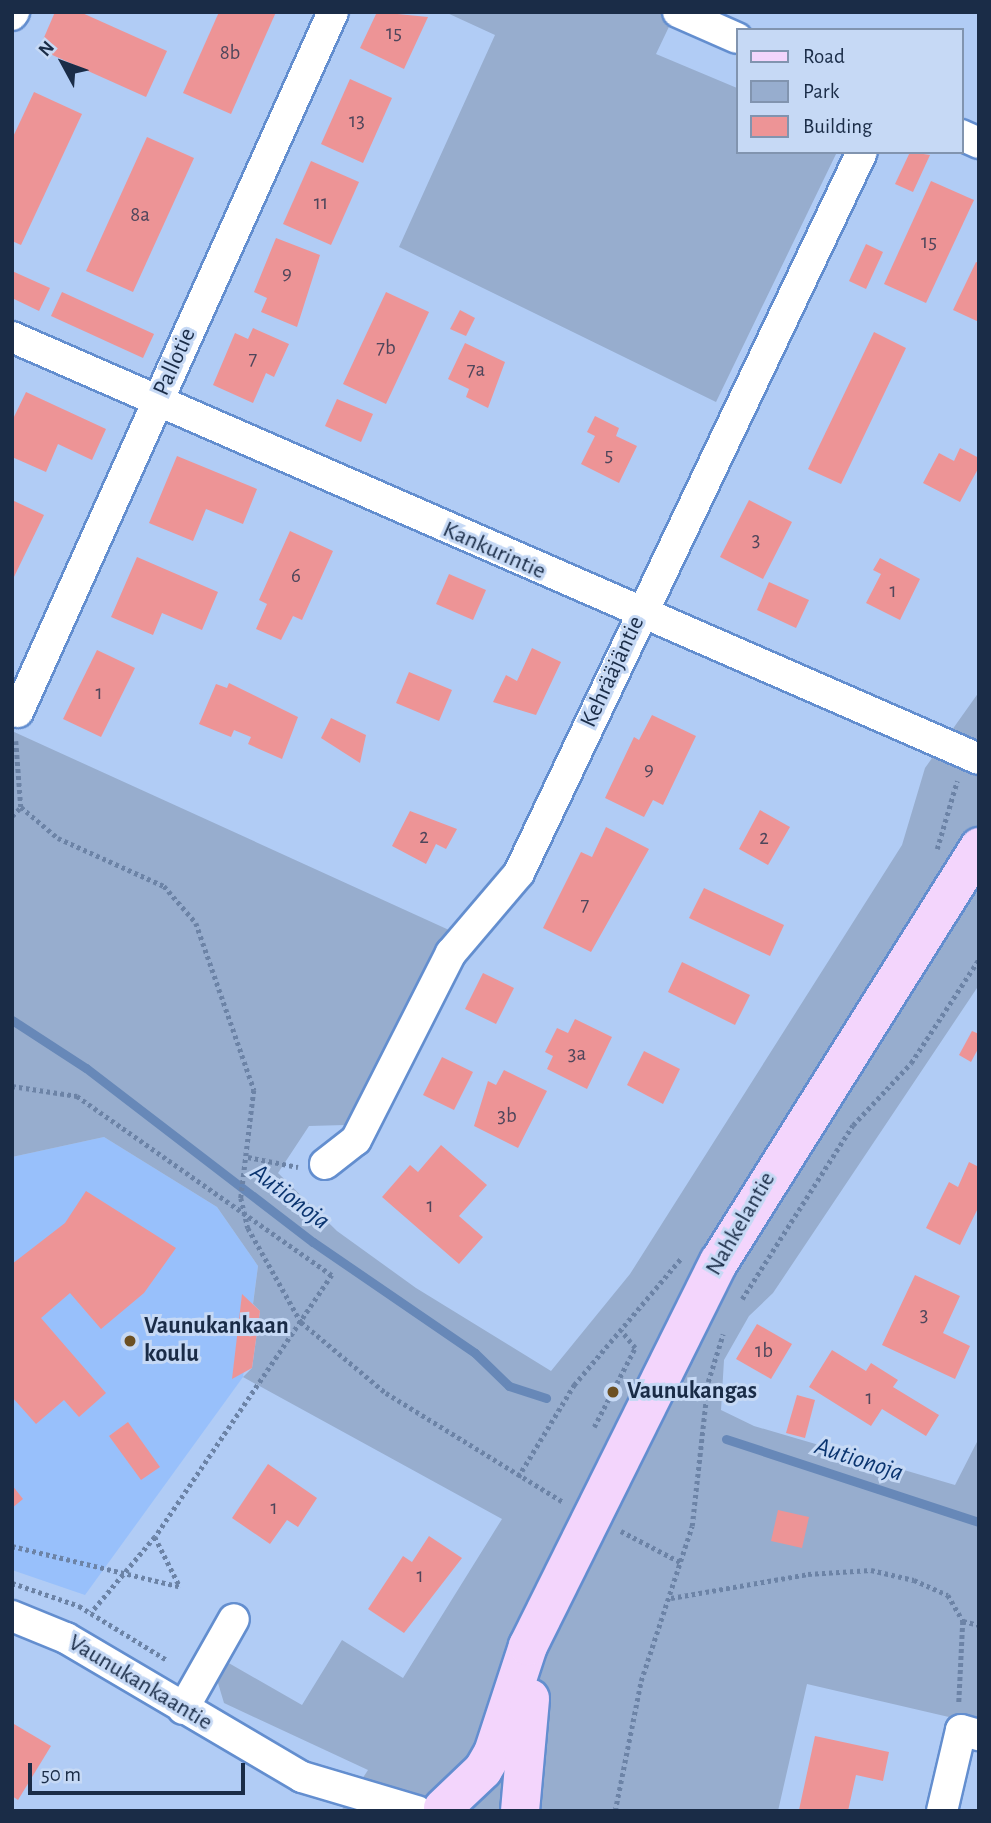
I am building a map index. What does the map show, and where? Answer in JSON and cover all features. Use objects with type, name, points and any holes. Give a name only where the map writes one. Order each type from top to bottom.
[{"type":"main road","name":"Nahkelantie","points":[[440,1810],[483,1770],[493,1753],[528,1646],[544,1624],[660,1374],[748,1208],[979,847]]},
{"type":"main road","name":"Nahkelantie","points":[[520,1811],[527,1710],[544,1650],[544,1624]]},
{"type":"street","name":"Pallotie","points":[[18,712],[332,12]]},
{"type":"street","points":[[678,12],[736,38]]},
{"type":"street","points":[[963,136],[979,143]]},
{"type":"street","name":"Kehrääjäntie","points":[[325,1164],[356,1140],[450,954],[519,873],[639,615],[861,154]]},
{"type":"street","name":"Kankurintie","points":[[12,337],[639,615],[974,757]]},
{"type":"street","name":"Vaunukankaantie","points":[[12,1616],[66,1637],[183,1709],[302,1777],[344,1811]]},
{"type":"street","points":[[183,1709],[197,1680],[234,1619]]},
{"type":"street","points":[[942,1811],[970,1733]]},
{"type":"street","name":"Vaunukankaantie","points":[[302,1777],[440,1810]]},
{"type":"path","points":[[18,712],[14,756],[21,807],[58,838],[164,886],[196,923],[254,1090],[241,1198],[245,1213],[301,1322],[386,1393],[518,1477],[571,1507]]},
{"type":"path","points":[[935,857],[945,810],[974,757]]},
{"type":"path","points":[[12,816],[21,807]]},
{"type":"path","points":[[740,1302],[853,1125],[911,1063],[979,959]]},
{"type":"path","points":[[12,1086],[76,1096],[332,1275],[155,1537],[91,1613]]},
{"type":"path","points":[[248,1157],[291,1168],[325,1164]]},
{"type":"path","points":[[518,1477],[573,1385],[688,1250]]},
{"type":"path","points":[[615,1811],[639,1692],[682,1563],[708,1382],[727,1324]]},
{"type":"path","points":[[594,1427],[635,1348],[621,1331]]},
{"type":"path","points":[[613,1528],[682,1563]]},
{"type":"path","points":[[12,1546],[123,1577],[181,1587],[155,1537]]},
{"type":"path","points":[[671,1598],[808,1574],[871,1570],[948,1595],[963,1621],[970,1733]]},
{"type":"path","points":[[12,1583],[91,1613],[197,1680]]},
{"type":"path","points":[[963,1621],[979,1625]]},
{"type":"shaded area","name":"Vaunukankaan koulu","points":[[104,1137],[217,1207],[258,1266],[243,1377],[85,1595],[12,1570],[12,1157]]},
{"type":"green space","points":[[445,12],[676,12],[656,54],[736,88],[736,154],[836,154],[716,402],[399,247],[495,35]]},
{"type":"green space","points":[[979,692],[979,985],[773,1293],[749,1316],[724,1360],[721,1410],[754,1426],[955,1485],[979,1438],[979,1724],[807,1684],[778,1811],[341,1811],[368,1770],[224,1703],[215,1673],[220,1658],[302,1705],[342,1640],[403,1678],[502,1519],[243,1377],[252,1368],[260,1311],[253,1304],[258,1266],[217,1207],[104,1137],[12,1157],[12,731],[449,930],[366,1094],[345,1125],[309,1126],[278,1173],[337,1231],[416,1288],[551,1371],[630,1274],[902,845],[925,768]]},
{"type":"building","points":[[55,12],[80,12],[167,51],[146,97],[39,49]]},
{"type":"building","points":[[219,12],[276,12],[231,114],[183,93]]},
{"type":"building","points":[[377,12],[428,17],[404,69],[360,48]]},
{"type":"building","points":[[350,79],[392,98],[363,163],[321,144]]},
{"type":"building","points":[[34,92],[82,114],[21,245],[12,241],[12,139]]},
{"type":"building","points":[[147,137],[194,158],[133,292],[86,271]]},
{"type":"building","points":[[909,154],[930,155],[913,192],[895,184]]},
{"type":"building","points":[[311,161],[359,182],[331,245],[283,224]]},
{"type":"building","points":[[931,181],[974,200],[926,303],[884,284]]},
{"type":"building","points":[[276,238],[320,255],[297,327],[261,312],[267,298],[254,292]]},
{"type":"building","points":[[866,244],[883,252],[866,289],[849,281]]},
{"type":"building","points":[[976,262],[979,263],[979,322],[953,310]]},
{"type":"building","points":[[12,271],[50,288],[39,311],[12,298]]},
{"type":"building","points":[[62,292],[154,334],[143,358],[51,316]]},
{"type":"building","points":[[386,292],[429,312],[386,404],[343,384]]},
{"type":"building","points":[[460,310],[475,318],[466,336],[450,329]]},
{"type":"building","points":[[253,328],[289,344],[274,377],[266,373],[253,403],[213,385],[235,333],[248,339]]},
{"type":"building","points":[[874,332],[906,348],[841,484],[808,469]]},
{"type":"building","points":[[465,343],[505,362],[488,408],[466,397],[469,389],[448,379]]},
{"type":"building","points":[[26,392],[106,429],[92,460],[58,444],[46,472],[12,457],[12,421]]},
{"type":"building","points":[[337,399],[373,414],[361,442],[325,426]]},
{"type":"building","points":[[595,416],[619,428],[616,436],[637,446],[619,483],[581,464],[595,436],[587,432]]},
{"type":"building","points":[[960,448],[979,458],[979,467],[960,502],[923,483],[939,453],[954,461]]},
{"type":"building","points":[[177,456],[257,489],[243,524],[206,509],[193,541],[149,523]]},
{"type":"building","points":[[12,500],[44,515],[12,581]]},
{"type":"building","points":[[749,500],[792,522],[763,579],[720,557]]},
{"type":"building","points":[[290,531],[333,551],[302,620],[293,616],[281,640],[256,629],[267,604],[259,600]]},
{"type":"building","points":[[137,557],[218,592],[202,630],[162,613],[153,635],[111,617]]},
{"type":"building","points":[[880,558],[920,579],[900,620],[866,603],[881,574],[873,570]]},
{"type":"building","points":[[449,574],[486,590],[473,620],[436,604]]},
{"type":"building","points":[[769,582],[809,600],[796,628],[757,610]]},
{"type":"building","points":[[532,648],[561,662],[536,715],[493,702],[506,675],[517,681]]},
{"type":"building","points":[[97,650],[135,668],[101,737],[63,719]]},
{"type":"building","points":[[409,672],[452,690],[439,721],[396,703]]},
{"type":"building","points":[[229,683],[298,717],[282,759],[248,744],[251,737],[234,730],[231,737],[199,724],[216,684],[227,688]]},
{"type":"building","points":[[652,715],[696,736],[663,805],[653,800],[644,817],[605,798],[634,737],[639,740]]},
{"type":"building","points":[[331,718],[366,735],[360,763],[321,738]]},
{"type":"building","points":[[760,810],[790,827],[768,865],[739,849]]},
{"type":"building","points":[[410,811],[457,829],[446,849],[436,844],[426,864],[392,846]]},
{"type":"building","points":[[606,827],[649,849],[591,952],[543,928],[581,852],[592,857]]},
{"type":"building","points":[[704,888],[784,925],[770,956],[689,918]]},
{"type":"building","points":[[682,962],[750,995],[735,1025],[668,992]]},
{"type":"building","points":[[483,973],[514,988],[496,1024],[465,1009]]},
{"type":"building","points":[[575,1019],[612,1037],[587,1089],[547,1069],[553,1056],[545,1052],[557,1028],[568,1033]]},
{"type":"building","points":[[972,1031],[979,1034],[979,1047],[971,1062],[959,1055]]},
{"type":"building","points":[[644,1051],[680,1069],[663,1104],[627,1085]]},
{"type":"building","points":[[442,1057],[473,1072],[454,1110],[423,1095]]},
{"type":"building","points":[[504,1070],[547,1091],[518,1148],[474,1126],[488,1081],[496,1085]]},
{"type":"building","points":[[441,1145],[487,1185],[459,1216],[483,1237],[459,1264],[382,1197],[410,1165],[418,1172]]},
{"type":"building","points":[[969,1162],[979,1167],[979,1206],[960,1245],[926,1228],[949,1182],[958,1187]]},
{"type":"building","points":[[86,1191],[176,1248],[144,1293],[101,1329],[70,1293],[41,1318],[106,1393],[79,1417],[64,1400],[36,1424],[12,1397],[12,1264],[65,1223]]},
{"type":"building","points":[[915,1275],[960,1296],[943,1333],[970,1346],[955,1379],[882,1345]]},
{"type":"building","points":[[242,1294],[260,1311],[252,1368],[232,1379]]},
{"type":"building","points":[[757,1324],[792,1344],[771,1379],[736,1359]]},
{"type":"building","points":[[832,1350],[866,1371],[871,1363],[898,1380],[893,1387],[939,1415],[926,1436],[882,1409],[871,1426],[809,1387]]},
{"type":"building","points":[[797,1395],[815,1400],[805,1438],[786,1433]]},
{"type":"building","points":[[128,1422],[160,1467],[141,1480],[109,1436]]},
{"type":"building","points":[[268,1464],[317,1498],[298,1527],[287,1520],[270,1544],[232,1518]]},
{"type":"building","points":[[12,1485],[23,1499],[12,1508]]},
{"type":"building","points":[[778,1510],[809,1517],[802,1548],[771,1541]]},
{"type":"building","points":[[429,1536],[462,1558],[404,1633],[368,1609],[403,1556],[412,1562]]},
{"type":"building","points":[[14,1724],[51,1746],[18,1800],[12,1796]]},
{"type":"building","points":[[815,1736],[889,1752],[883,1781],[856,1775],[848,1811],[799,1810]]},
{"type":"waterway","name":"Autionoja","points":[[12,1020],[86,1068],[313,1242],[475,1353],[509,1386],[546,1398]]},
{"type":"waterway","name":"Autionoja","points":[[726,1439],[979,1522]]},
{"type":"place","name":"Vaunukankaan koulu","points":[[130,1341]]},
{"type":"place","name":"Vaunukangas","points":[[613,1392]]}]
